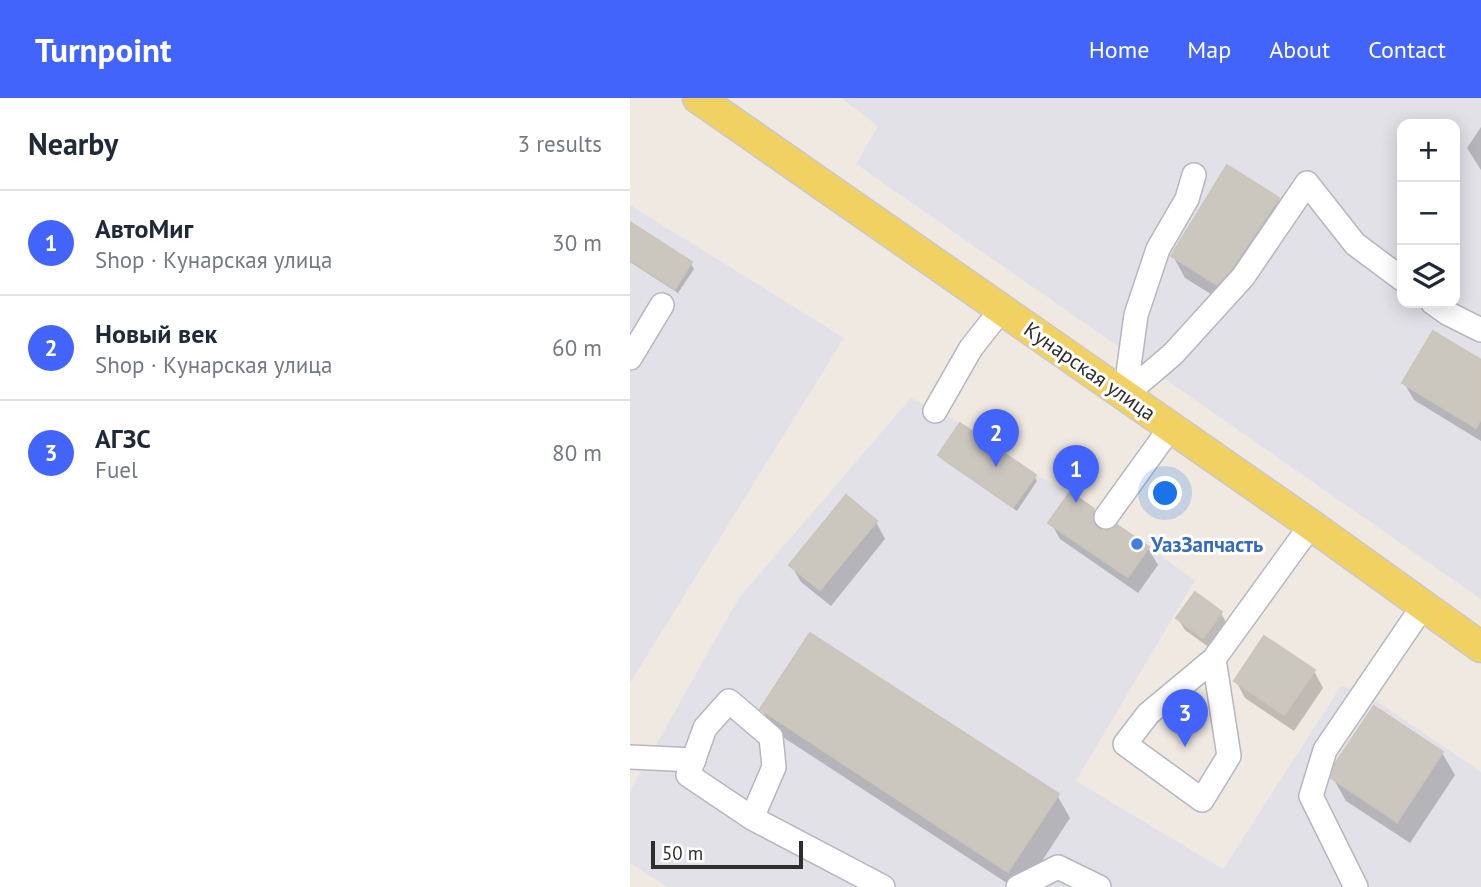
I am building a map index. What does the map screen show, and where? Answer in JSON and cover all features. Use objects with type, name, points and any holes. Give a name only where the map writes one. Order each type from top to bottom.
[{"type":"main road","name":"Кунарская улица","points":[[703,100],[1481,647]]},
{"type":"lane","points":[[1125,395],[1136,315],[1158,249],[1187,199],[1194,175]]},
{"type":"lane","points":[[1125,395],[1173,354],[1243,277],[1307,183],[1355,244],[1397,275]]},
{"type":"lane","points":[[630,358],[662,305]]},
{"type":"lane","points":[[1440,308],[1481,330]]},
{"type":"lane","points":[[935,411],[971,348],[1001,310]]},
{"type":"lane","points":[[1106,517],[1171,428]]},
{"type":"lane","points":[[1214,659],[1229,756],[1202,800],[1125,744],[1148,714],[1214,659],[1311,525]]},
{"type":"lane","points":[[1356,887],[1311,796],[1325,750],[1423,606]]},
{"type":"lane","points":[[752,818],[774,767],[771,737],[729,701],[705,728],[688,775],[752,818],[883,887]]},
{"type":"lane","points":[[630,757],[694,760]]},
{"type":"lane","points":[[1018,887],[1058,867],[1099,887]]},
{"type":"shaded area","points":[[841,98],[1481,98],[1481,599],[856,164],[878,126]]},
{"type":"shaded area","points":[[630,205],[844,338],[630,683]]},
{"type":"shaded area","points":[[911,398],[960,423],[1035,475],[1070,492],[1195,580],[1076,781],[1223,869],[1341,686],[1365,693],[1481,772],[1481,887],[668,887],[630,863],[630,791],[738,599]]},
{"type":"building","points":[[1227,165],[1279,198],[1232,268],[1217,285],[1171,256]]},
{"type":"building","points":[[630,222],[692,262],[675,289],[630,260]]},
{"type":"building","points":[[1433,331],[1481,360],[1481,419],[1476,428],[1402,383]]},
{"type":"building","points":[[960,423],[1036,475],[1013,507],[938,455]]},
{"type":"building","points":[[1070,492],[1094,509],[1093,522],[1098,529],[1111,530],[1117,525],[1149,547],[1128,577],[1048,523]]},
{"type":"building","points":[[846,495],[877,521],[820,590],[789,565]]},
{"type":"building","points":[[1195,592],[1222,612],[1203,638],[1176,618]]},
{"type":"building","points":[[810,633],[1059,794],[1008,872],[760,709]]},
{"type":"building","points":[[1264,636],[1315,670],[1284,715],[1234,681]]},
{"type":"building","points":[[1374,706],[1443,752],[1397,822],[1331,778],[1335,764]]},
{"type":"place","name":"Новый век","points":[[996,467]]},
{"type":"place","name":"АвтоМиг","points":[[1076,503]]},
{"type":"place","name":"УазЗапчасть","points":[[1137,544]]},
{"type":"place","name":"АГЗС","points":[[1185,747]]}]
